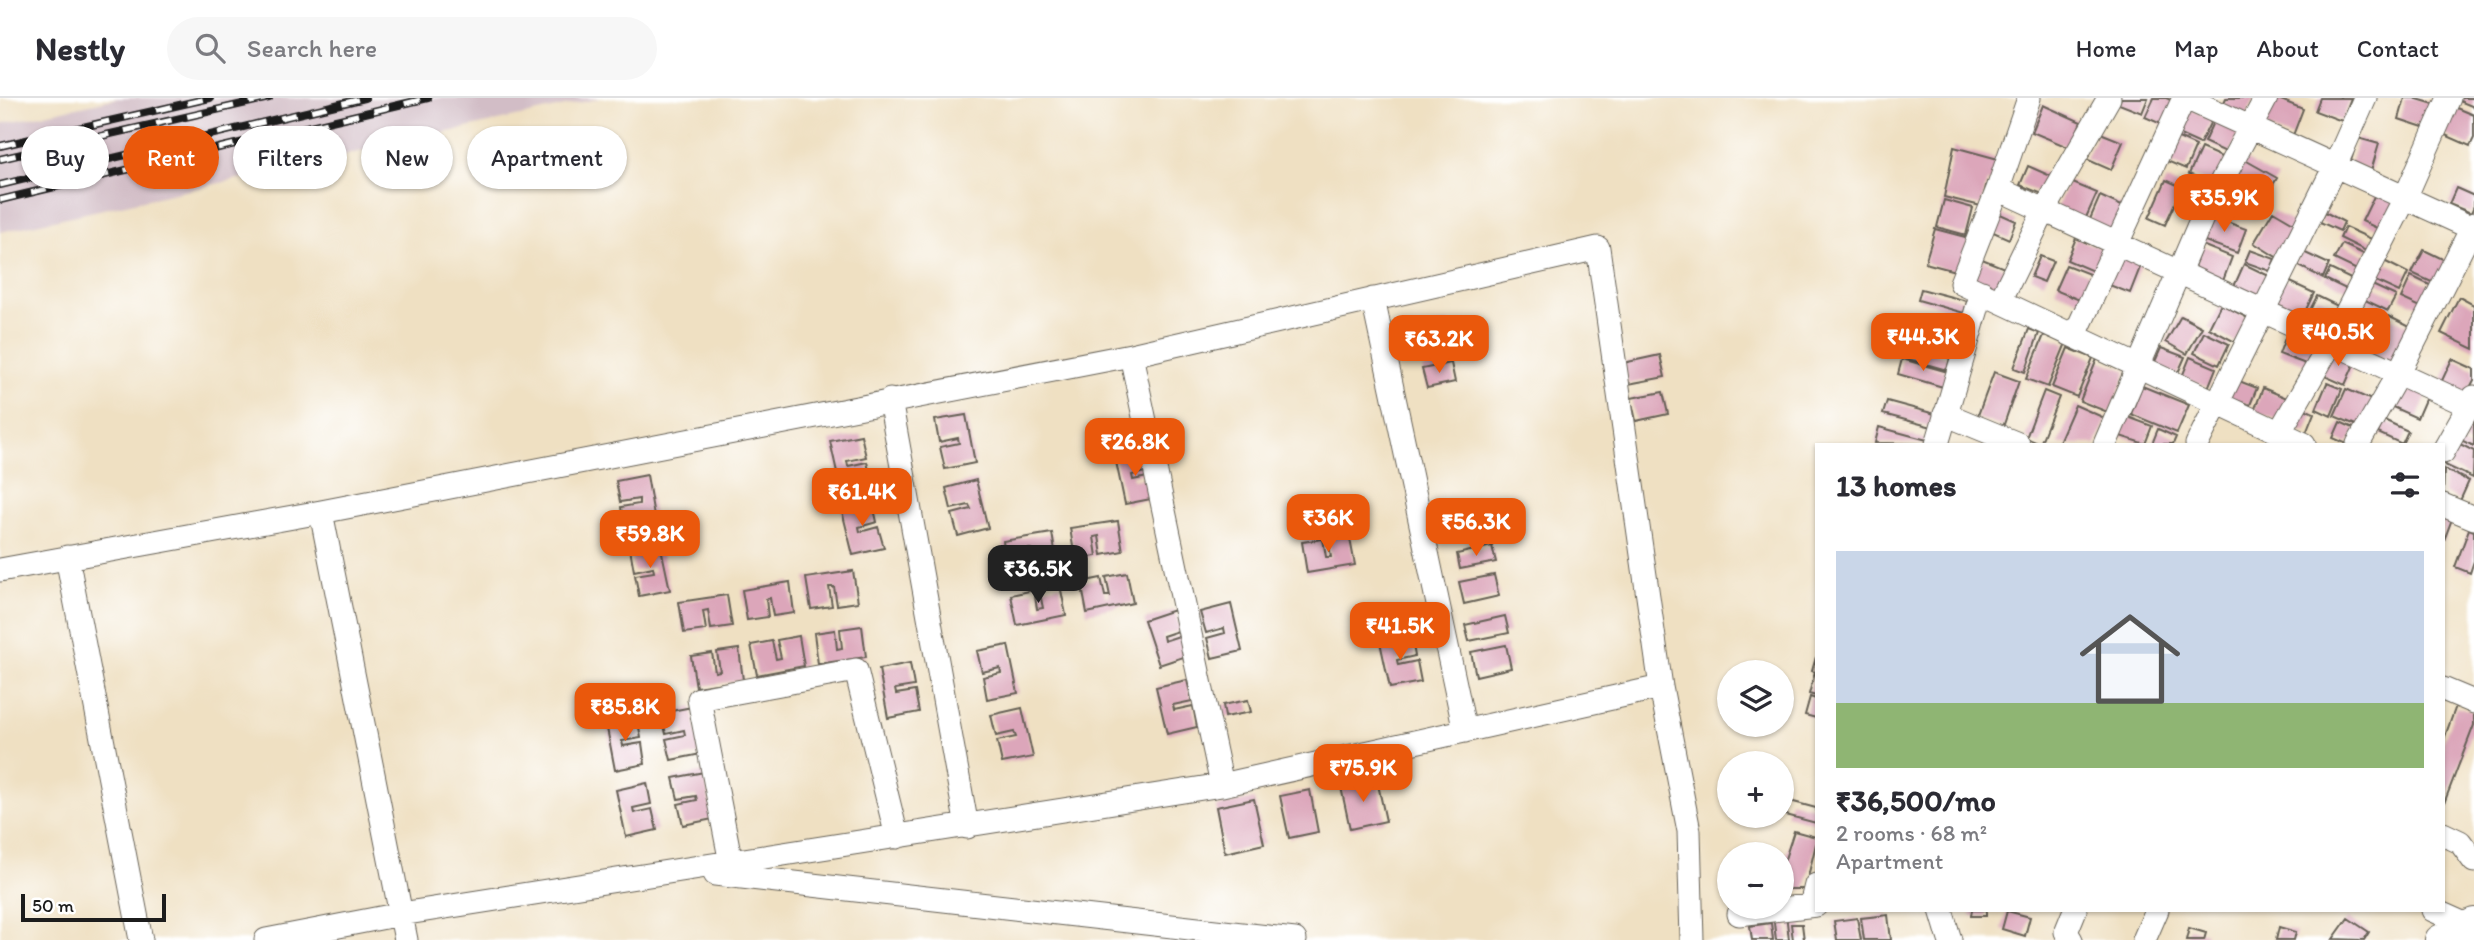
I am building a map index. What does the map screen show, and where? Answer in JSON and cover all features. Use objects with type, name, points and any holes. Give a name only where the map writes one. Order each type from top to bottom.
[{"type":"main road","points":[[2440,940],[2472,924]]},
{"type":"street","points":[[2029,98],[1961,283],[2302,443]]},
{"type":"street","points":[[1937,443],[1945,414],[1991,296],[2109,98]]},
{"type":"street","points":[[2076,335],[2185,98],[2473,227],[2398,374],[2359,443]]},
{"type":"street","points":[[2105,443],[2202,218],[2266,98]]},
{"type":"street","points":[[2197,443],[2335,166],[2365,98]]},
{"type":"street","points":[[2279,433],[2331,343],[2405,198],[2449,98]]},
{"type":"street","points":[[1998,188],[2398,374],[2473,404],[2445,449]]},
{"type":"street","points":[[0,570],[321,512],[1131,355],[1598,248],[1661,687],[1689,831],[1692,940]]},
{"type":"street","points":[[1373,299],[1465,731]]},
{"type":"street","points":[[1131,355],[1222,785]]},
{"type":"street","points":[[890,400],[967,827]]},
{"type":"street","points":[[1945,414],[2016,443]]},
{"type":"street","points":[[2445,506],[2474,518]]},
{"type":"street","points":[[321,512],[406,940]]},
{"type":"street","points":[[67,557],[141,940]]},
{"type":"street","points":[[731,863],[699,699],[856,670],[897,837]]},
{"type":"street","points":[[265,940],[401,914],[1222,785],[1661,687]]},
{"type":"street","points":[[2445,690],[2474,702]]},
{"type":"street","points":[[2445,835],[2460,842],[2474,861]]},
{"type":"street","points":[[684,870],[1295,940]]},
{"type":"street","points":[[1794,902],[1815,898]]},
{"type":"street","points":[[1942,912],[1950,940]]},
{"type":"street","points":[[2071,940],[2066,932],[2074,912]]},
{"type":"street","points":[[2144,940],[2156,912]]},
{"type":"street","points":[[2439,912],[2472,924]]},
{"type":"shaded area","points":[[118,98],[601,98],[453,131],[453,126],[361,126],[361,152],[347,155],[347,126],[233,126],[233,180],[219,183],[219,126],[123,126],[123,189],[193,189],[0,232],[0,124]]},
{"type":"building","points":[[2121,98],[2148,98],[2142,113],[2119,104]]},
{"type":"building","points":[[2154,98],[2166,98],[2178,103],[2168,127],[2145,117]]},
{"type":"building","points":[[2226,98],[2255,98],[2245,119],[2221,109]]},
{"type":"building","points":[[2276,98],[2303,109],[2292,138],[2261,126]]},
{"type":"building","points":[[2320,98],[2351,98],[2342,121],[2315,111]]},
{"type":"building","points":[[2405,98],[2434,104],[2426,128],[2399,119]]},
{"type":"building","points":[[2474,98],[2474,107],[2457,100]]},
{"type":"building","points":[[2043,105],[2081,122],[2070,148],[2032,132]]},
{"type":"building","points":[[2182,106],[2212,119],[2200,144],[2171,131]]},
{"type":"building","points":[[2455,107],[2474,115],[2474,138],[2470,146],[2443,134]]},
{"type":"building","points":[[2214,120],[2240,132],[2230,154],[2204,142]]},
{"type":"building","points":[[2098,132],[2123,142],[2111,170],[2086,159]]},
{"type":"building","points":[[2172,135],[2196,146],[2186,169],[2162,159]]},
{"type":"building","points":[[2358,138],[2379,144],[2371,171],[2350,164]]},
{"type":"building","points":[[1954,147],[1998,159],[1992,183],[1987,182],[1981,206],[1944,197]]},
{"type":"building","points":[[2201,148],[2226,159],[2214,185],[2189,174]]},
{"type":"building","points":[[2245,160],[2277,178],[2261,205],[2230,186]]},
{"type":"building","points":[[2028,166],[2053,177],[2045,195],[2020,185]]},
{"type":"building","points":[[2166,180],[2182,187],[2165,225],[2149,218]]},
{"type":"building","points":[[2068,181],[2097,193],[2084,222],[2056,210]]},
{"type":"building","points":[[2456,188],[2474,196],[2471,213],[2449,204]]},
{"type":"building","points":[[2376,192],[2397,202],[2383,231],[2362,221]]},
{"type":"building","points":[[2100,196],[2124,207],[2111,236],[2087,226]]},
{"type":"building","points":[[1944,200],[1973,208],[1966,235],[1937,227]]},
{"type":"building","points":[[2273,211],[2297,225],[2278,258],[2254,243]]},
{"type":"building","points":[[2325,212],[2344,222],[2340,231],[2320,222]]},
{"type":"building","points":[[1998,213],[2016,221],[2009,239],[1991,231]]},
{"type":"building","points":[[2211,216],[2246,229],[2237,253],[2202,240]]},
{"type":"building","points":[[2345,227],[2374,240],[2368,252],[2340,238]]},
{"type":"building","points":[[1935,229],[1969,238],[1959,272],[1925,263]]},
{"type":"building","points":[[2076,238],[2104,250],[2095,272],[2067,260]]},
{"type":"building","points":[[2342,244],[2370,257],[2363,273],[2334,259]]},
{"type":"building","points":[[2202,245],[2232,257],[2221,286],[2191,275]]},
{"type":"building","points":[[2250,250],[2275,259],[2270,271],[2245,262]]},
{"type":"building","points":[[2424,250],[2451,263],[2440,286],[2412,273]]},
{"type":"building","points":[[2301,251],[2329,264],[2323,278],[2295,264]]},
{"type":"building","points":[[2116,254],[2141,265],[2130,293],[2104,283]]},
{"type":"building","points":[[2040,256],[2053,261],[2044,282],[2031,277]]},
{"type":"building","points":[[1982,259],[2007,269],[1998,292],[1973,282]]},
{"type":"building","points":[[2380,259],[2408,273],[2399,292],[2371,279]]},
{"type":"building","points":[[2244,264],[2269,276],[2256,304],[2231,293]]},
{"type":"building","points":[[2066,265],[2092,275],[2082,301],[2055,290]]},
{"type":"building","points":[[2330,269],[2355,281],[2350,291],[2325,279]]},
{"type":"building","points":[[2411,276],[2438,289],[2427,310],[2401,298]]},
{"type":"building","points":[[2284,279],[2314,293],[2301,320],[2271,306]]},
{"type":"building","points":[[2370,284],[2396,296],[2388,311],[2363,299]]},
{"type":"building","points":[[1921,289],[1967,301],[1964,313],[1918,300]]},
{"type":"building","points":[[2317,296],[2342,308],[2329,334],[2304,322]]},
{"type":"building","points":[[2459,297],[2474,305],[2474,349],[2441,333]]},
{"type":"building","points":[[2221,304],[2248,318],[2235,342],[2209,328]]},
{"type":"building","points":[[2359,312],[2378,321],[2365,350],[2345,340]]},
{"type":"building","points":[[2181,316],[2202,327],[2187,354],[2166,342]]},
{"type":"building","points":[[2388,316],[2412,328],[2394,365],[2369,353]]},
{"type":"building","points":[[1914,317],[1932,322],[1928,337],[1910,333]]},
{"type":"building","points":[[1449,322],[1454,345],[1415,353],[1410,331]]},
{"type":"building","points":[[1934,322],[1959,329],[1954,347],[1929,340]]},
{"type":"building","points":[[2029,329],[2039,333],[2025,372],[2014,368]]},
{"type":"building","points":[[2204,332],[2229,344],[2219,365],[2194,353]]},
{"type":"building","points":[[2287,333],[2319,346],[2311,366],[2279,354]]},
{"type":"building","points":[[2044,335],[2066,343],[2048,387],[2026,379]]},
{"type":"building","points":[[1911,347],[1950,358],[1947,370],[1908,359]]},
{"type":"building","points":[[2068,348],[2093,358],[2077,397],[2052,387]]},
{"type":"building","points":[[2161,348],[2185,357],[2177,375],[2153,366]]},
{"type":"building","points":[[2330,351],[2355,362],[2345,385],[2320,374]]},
{"type":"building","points":[[1660,355],[1665,377],[1628,384],[1623,363]]},
{"type":"building","points":[[2190,357],[2216,368],[2208,388],[2182,377]]},
{"type":"building","points":[[1902,359],[1948,372],[1943,387],[1898,374]]},
{"type":"building","points":[[2097,359],[2127,371],[2110,413],[2080,401]]},
{"type":"building","points":[[2452,359],[2474,369],[2474,380],[2463,401],[2438,389]]},
{"type":"building","points":[[1451,363],[1455,382],[1427,388],[1422,369]]},
{"type":"building","points":[[1994,372],[2019,381],[2003,427],[1977,418]]},
{"type":"building","points":[[2234,379],[2257,388],[2250,405],[2227,397]]},
{"type":"building","points":[[2399,382],[2427,395],[2417,418],[2388,405]]},
{"type":"building","points":[[2327,383],[2342,389],[2331,416],[2316,409]]},
{"type":"building","points":[[2142,386],[2189,405],[2177,433],[2131,414]]},
{"type":"building","points":[[2263,388],[2287,398],[2278,420],[2254,411]]},
{"type":"building","points":[[2346,389],[2374,401],[2363,428],[2334,416]]},
{"type":"building","points":[[2044,391],[2059,397],[2040,443],[2026,438]]},
{"type":"building","points":[[1663,392],[1668,414],[1636,421],[1631,398]]},
{"type":"building","points":[[1887,401],[1935,414],[1932,427],[1883,414]]},
{"type":"building","points":[[2075,405],[2107,419],[2096,443],[2058,443]]},
{"type":"building","points":[[2300,407],[2314,413],[2306,433],[2292,427]]},
{"type":"building","points":[[966,415],[975,463],[945,469],[940,447],[959,443],[958,438],[939,442],[935,420]]},
{"type":"building","points":[[2128,417],[2152,426],[2145,443],[2120,436]]},
{"type":"building","points":[[2474,417],[2474,446],[2456,438]]},
{"type":"building","points":[[2384,420],[2408,431],[2402,443],[2378,433]]},
{"type":"building","points":[[2340,422],[2358,430],[2348,443],[2333,438]]},
{"type":"building","points":[[1879,427],[1927,440],[1926,443],[1875,443]]},
{"type":"building","points":[[2158,429],[2176,437],[2173,443],[2152,443]]},
{"type":"building","points":[[861,435],[866,457],[847,461],[848,466],[867,462],[872,483],[841,490],[830,441]]},
{"type":"building","points":[[2456,442],[2474,451],[2473,478],[2445,465]]},
{"type":"building","points":[[1146,451],[1150,471],[1132,475],[1133,480],[1152,476],[1156,498],[1125,504],[1115,457]]},
{"type":"building","points":[[2445,469],[2469,481],[2460,501],[2445,494]]},
{"type":"building","points":[[647,475],[655,522],[624,527],[621,507],[639,504],[639,499],[620,502],[616,481]]},
{"type":"building","points":[[976,480],[988,528],[958,536],[952,514],[971,509],[969,505],[951,509],[946,488]]},
{"type":"building","points":[[872,500],[877,522],[859,527],[860,532],[878,527],[884,548],[853,555],[841,507]]},
{"type":"building","points":[[2445,516],[2452,519],[2445,538]]},
{"type":"building","points":[[1118,521],[1123,551],[1102,555],[1099,536],[1094,537],[1097,556],[1075,559],[1070,528]]},
{"type":"building","points":[[2469,529],[2474,531],[2474,561],[2470,573],[2455,567]]},
{"type":"building","points":[[1052,533],[1057,563],[1034,567],[1031,549],[1026,549],[1029,568],[1007,571],[1003,541]]},
{"type":"building","points":[[1349,534],[1355,565],[1307,573],[1302,542],[1323,539],[1326,557],[1331,557],[1328,538]]},
{"type":"building","points":[[660,543],[670,590],[639,596],[635,575],[654,572],[653,567],[634,571],[630,549]]},
{"type":"building","points":[[1492,546],[1496,562],[1460,569],[1457,554]]},
{"type":"building","points":[[853,571],[858,602],[837,605],[834,587],[829,587],[832,606],[811,609],[806,578]]},
{"type":"building","points":[[1127,573],[1133,603],[1087,613],[1081,582],[1101,578],[1105,596],[1110,596],[1106,577]]},
{"type":"building","points":[[1494,575],[1499,596],[1464,604],[1459,582]]},
{"type":"building","points":[[790,582],[794,613],[773,616],[770,598],[766,599],[768,617],[747,620],[742,590]]},
{"type":"building","points":[[1060,585],[1066,615],[1017,625],[1011,595],[1034,590],[1037,609],[1043,608],[1039,589]]},
{"type":"building","points":[[727,595],[732,626],[711,629],[708,610],[703,611],[706,630],[684,633],[679,602]]},
{"type":"building","points":[[1231,604],[1242,651],[1212,658],[1207,638],[1225,633],[1224,628],[1206,633],[1200,612]]},
{"type":"building","points":[[1174,610],[1181,630],[1163,636],[1164,641],[1182,635],[1189,655],[1159,665],[1144,620]]},
{"type":"building","points":[[1505,616],[1509,633],[1469,641],[1465,625]]},
{"type":"building","points":[[862,626],[866,657],[818,664],[814,633],[835,630],[837,649],[842,648],[840,629]]},
{"type":"building","points":[[1411,635],[1415,656],[1397,660],[1398,665],[1417,661],[1421,682],[1390,688],[1380,642]]},
{"type":"building","points":[[799,636],[804,666],[757,675],[751,645],[772,641],[776,659],[781,658],[777,640]]},
{"type":"building","points":[[1008,645],[1018,693],[987,699],[983,677],[1001,673],[1000,668],[982,672],[977,651]]},
{"type":"building","points":[[1506,645],[1511,668],[1476,676],[1471,652]]},
{"type":"building","points":[[739,649],[743,680],[696,687],[691,656],[712,653],[715,672],[720,671],[717,652]]},
{"type":"building","points":[[910,663],[914,686],[895,689],[896,694],[915,691],[919,712],[888,718],[879,669]]},
{"type":"building","points":[[1815,672],[1815,696],[1809,694]]},
{"type":"building","points":[[1187,680],[1192,701],[1173,705],[1174,710],[1193,706],[1197,727],[1167,734],[1156,687]]},
{"type":"building","points":[[1810,697],[1815,699],[1815,718],[1805,715]]},
{"type":"building","points":[[1248,700],[1251,712],[1225,717],[1223,705]]},
{"type":"building","points":[[2456,706],[2474,712],[2474,725],[2445,801],[2445,736]]},
{"type":"building","points":[[692,707],[701,754],[671,760],[666,739],[685,735],[684,730],[666,734],[661,713]]},
{"type":"building","points":[[1022,708],[1033,757],[1002,763],[997,741],[1016,737],[1014,732],[996,736],[991,715]]},
{"type":"building","points":[[637,717],[641,738],[622,741],[623,746],[642,743],[645,764],[615,770],[606,723]]},
{"type":"building","points":[[704,772],[713,819],[683,825],[678,804],[697,800],[696,796],[678,799],[673,778]]},
{"type":"building","points":[[1377,780],[1386,821],[1350,829],[1341,787]]},
{"type":"building","points":[[647,783],[651,804],[633,808],[634,813],[652,809],[657,830],[626,837],[616,790]]},
{"type":"building","points":[[1310,790],[1318,832],[1289,838],[1280,796]]},
{"type":"building","points":[[1254,799],[1264,844],[1225,853],[1216,807]]},
{"type":"building","points":[[1794,802],[1815,808],[1815,823],[1794,817]]},
{"type":"building","points":[[1794,831],[1815,837],[1815,848],[1805,889],[1794,889],[1794,842],[1790,842]]},
{"type":"building","points":[[1972,912],[1986,912],[1986,916],[1971,916]]},
{"type":"building","points":[[2007,912],[2030,917],[2025,936],[2002,929]]},
{"type":"building","points":[[1888,915],[1891,940],[1864,940],[1861,918]]},
{"type":"building","points":[[1857,918],[1861,940],[1837,940],[1834,921]]},
{"type":"building","points":[[2348,918],[2369,932],[2364,940],[2333,939]]},
{"type":"building","points":[[1774,919],[1787,919],[1789,940],[1776,940]]},
{"type":"building","points":[[1771,923],[1773,940],[1752,940],[1750,926]]},
{"type":"building","points":[[1791,924],[1802,924],[1804,940],[1793,940]]},
{"type":"building","points":[[2279,927],[2296,932],[2294,940],[2276,940]]},
{"type":"building","points":[[2189,928],[2206,933],[2204,940],[2186,940]]},
{"type":"railway","points":[[0,146],[210,98]]},
{"type":"railway","points":[[0,159],[269,98]]},
{"type":"railway","points":[[0,185],[365,98]]},
{"type":"railway","points":[[0,200],[428,98]]}]
